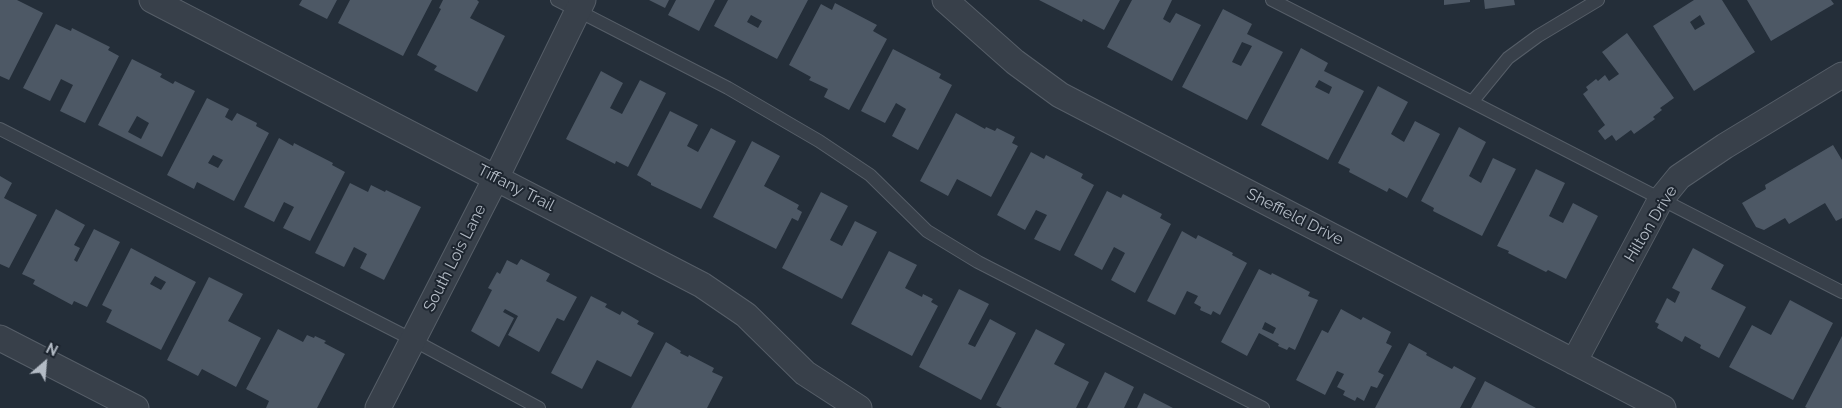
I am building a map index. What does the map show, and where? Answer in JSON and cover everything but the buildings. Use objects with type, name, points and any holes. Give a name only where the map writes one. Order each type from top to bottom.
[{"type":"street","name":"Tiffany Trail","points":[[152,0],[702,285],[746,315],[805,373],[859,408]]},
{"type":"street","name":"Sheffield Drive","points":[[945,0],[1015,62],[1060,95],[1663,408]]},
{"type":"street","name":"South Lois Lane","points":[[378,408],[496,178],[573,4]]},
{"type":"street","name":"Hilton Drive","points":[[1574,362],[1662,199],[1679,177],[1725,146],[1842,75]]},
{"type":"street","points":[[0,338],[136,408]]},
{"type":"lane","points":[[1272,0],[1840,289]]},
{"type":"lane","points":[[1472,102],[1508,58],[1538,36],[1598,0]]},
{"type":"lane","points":[[573,4],[728,88],[818,141],[870,175],[927,231],[978,262],[1263,408]]},
{"type":"lane","points":[[0,129],[413,340],[539,408]]}]
